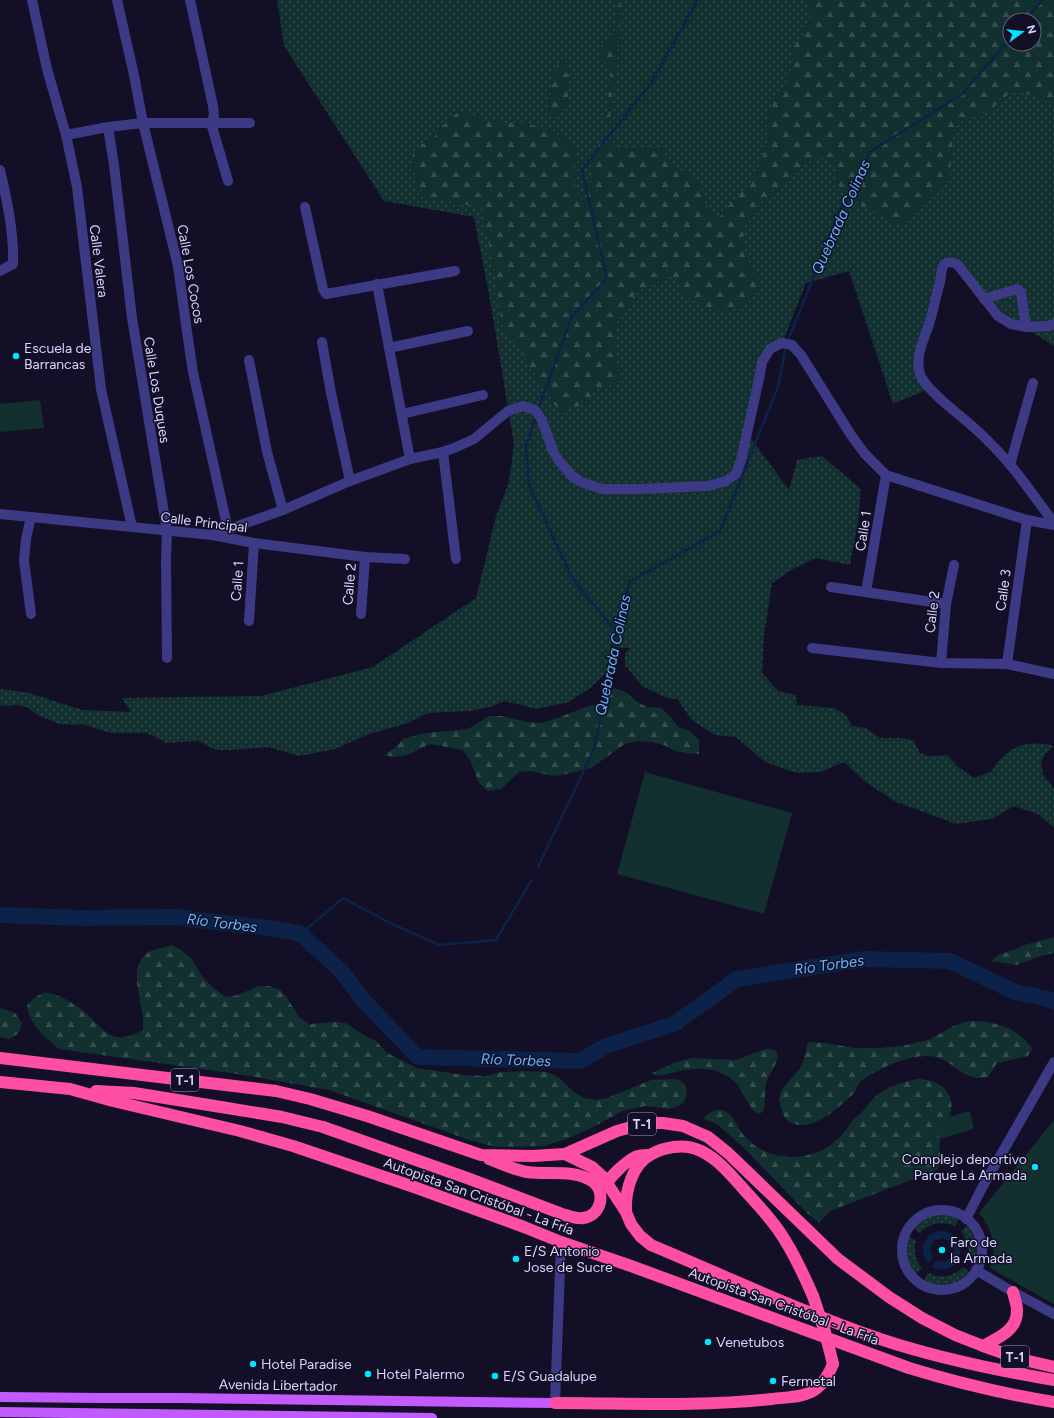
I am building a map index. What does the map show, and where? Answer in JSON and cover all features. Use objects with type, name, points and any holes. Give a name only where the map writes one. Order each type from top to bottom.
[{"type":"highway","name":"T-1","points":[[0,1058],[276,1091],[310,1099],[367,1116],[481,1155],[533,1156],[565,1154],[617,1131],[648,1123],[663,1123],[683,1126],[708,1137],[748,1171],[838,1259],[889,1297],[922,1318],[955,1335],[1020,1359],[1052,1365]]},
{"type":"highway","name":"Autopista San Cristóbal - La Fría","points":[[0,1082],[70,1089],[113,1101],[240,1131],[293,1146],[421,1189],[561,1242],[631,1266],[839,1343],[953,1382],[995,1392],[1054,1402]]},
{"type":"highway","points":[[70,1089],[134,1093],[282,1117],[323,1127],[576,1218],[583,1218],[595,1212],[604,1187],[620,1168],[636,1157],[663,1149],[680,1147],[695,1148],[709,1156],[726,1170],[779,1231],[801,1268],[813,1296],[825,1332],[833,1364],[827,1377],[815,1389],[801,1396],[748,1402],[688,1404],[555,1403]]},
{"type":"highway","points":[[565,1154],[592,1167],[604,1187],[626,1212],[631,1224],[640,1236],[650,1245],[798,1309],[882,1340],[941,1357],[1000,1371],[1054,1380]]},
{"type":"highway","points":[[626,1212],[626,1195],[631,1180],[639,1164],[650,1154]]},
{"type":"highway","points":[[481,1155],[526,1172],[566,1174],[585,1177],[604,1187]]},
{"type":"highway","points":[[983,1346],[1006,1333],[1014,1324],[1017,1310],[1012,1292]]},
{"type":"main road","name":"Avenida Libertador","points":[[0,1397],[555,1403]]},
{"type":"main road","points":[[0,1412],[29,1415],[432,1418]]},
{"type":"street","name":"Calle Valera","points":[[32,0],[47,69],[66,135],[77,188],[102,389],[132,527]]},
{"type":"street","name":"Calle Los Cocos","points":[[117,0],[143,123],[178,266],[194,372],[228,530]]},
{"type":"street","points":[[190,0],[213,106],[214,116],[211,123],[228,181]]},
{"type":"street","points":[[66,135],[108,127],[143,123],[250,123]]},
{"type":"street","name":"Calle Los Duques","points":[[108,127],[114,164],[133,326],[167,531],[167,658]]},
{"type":"street","points":[[0,170],[10,219],[14,251],[13,264],[0,271]]},
{"type":"street","points":[[305,206],[324,292],[326,294],[455,271]]},
{"type":"street","points":[[1054,324],[1049,326],[1026,327],[1011,324],[998,316],[958,264],[953,262],[944,264],[941,268],[941,280],[929,326],[919,352],[918,364],[920,375],[930,389],[990,442],[1010,465],[1054,524]]},
{"type":"street","points":[[377,284],[410,459]]},
{"type":"street","points":[[984,299],[1017,289],[1020,290],[1026,327]]},
{"type":"street","points":[[389,348],[468,331]]},
{"type":"street","points":[[322,342],[350,481]]},
{"type":"street","points":[[212,535],[282,510],[350,481],[410,459],[442,452],[474,439],[508,411],[523,406],[535,410],[542,420],[553,451],[559,462],[572,476],[581,482],[602,489],[639,490],[708,486],[726,481],[736,474],[741,460],[762,362],[770,349],[782,343],[792,346],[801,355],[851,435],[865,454],[886,475],[1027,520],[1054,524]]},
{"type":"street","points":[[249,360],[267,452],[282,510]]},
{"type":"street","points":[[1010,465],[1032,383]]},
{"type":"street","points":[[402,414],[483,394]]},
{"type":"street","points":[[442,452],[456,559]]},
{"type":"street","name":"Calle 1","points":[[866,592],[886,475]]},
{"type":"street","name":"Calle Principal","points":[[0,514],[212,535],[254,543],[365,557],[405,560]]},
{"type":"street","points":[[31,517],[26,539],[24,560],[31,614]]},
{"type":"street","name":"Calle 3","points":[[1007,664],[1027,520]]},
{"type":"street","name":"Calle 1","points":[[249,621],[254,543]]},
{"type":"street","name":"Calle 2","points":[[361,614],[365,557]]},
{"type":"street","name":"Calle 2","points":[[941,663],[946,604],[954,565]]},
{"type":"street","points":[[831,588],[946,604]]},
{"type":"street","points":[[812,648],[941,663],[1007,664],[1054,674]]},
{"type":"street","points":[[966,1219],[983,1186],[1054,1062]]},
{"type":"street","points":[[943,1210],[955,1213],[966,1219],[974,1228],[981,1246],[980,1258],[973,1275],[964,1283],[953,1288],[940,1290],[928,1287],[917,1281],[909,1272],[904,1261],[902,1248],[905,1236],[911,1226],[920,1217],[931,1212],[943,1210]]},
{"type":"street","points":[[555,1403],[561,1242]]},
{"type":"street","points":[[976,1270],[1012,1292],[1054,1314]]},
{"type":"green space","points":[[277,0],[1054,0],[1054,346],[1027,329],[1012,325],[948,263],[923,353],[921,375],[931,388],[893,404],[849,271],[806,283],[782,344],[770,350],[747,433],[789,490],[797,460],[822,456],[861,489],[858,522],[850,565],[816,558],[793,569],[772,583],[764,636],[762,673],[778,691],[796,695],[797,705],[834,708],[846,715],[852,726],[866,728],[880,738],[900,738],[913,740],[920,753],[928,756],[947,755],[957,766],[974,778],[991,772],[1003,756],[1018,747],[1034,744],[1054,746],[1046,753],[1041,762],[1043,774],[1054,789],[1054,828],[1038,814],[1014,806],[992,819],[956,824],[894,801],[863,780],[844,762],[821,772],[796,773],[765,762],[736,737],[715,735],[692,720],[677,699],[667,698],[642,686],[625,665],[625,653],[630,648],[619,648],[611,644],[611,658],[605,674],[590,688],[569,702],[537,709],[504,701],[490,707],[470,711],[428,713],[408,723],[369,734],[335,749],[299,756],[268,747],[216,750],[199,741],[167,743],[147,733],[110,733],[82,724],[59,724],[40,716],[26,707],[16,705],[0,705],[0,689],[25,692],[83,710],[131,712],[122,698],[261,696],[373,667],[476,598],[496,516],[509,482],[514,444],[490,300],[474,217],[384,201],[284,46]]},
{"type":"green space","points":[[617,0],[621,0],[617,72],[612,95],[610,120],[606,120],[611,68],[601,59],[601,46],[611,40],[614,36]]},
{"type":"green space","points":[[806,0],[1054,0],[1054,103],[1023,93],[1010,93],[989,111],[965,119],[955,128],[951,156],[951,169],[948,182],[939,192],[918,208],[910,219],[898,225],[863,207],[853,198],[842,192],[837,182],[836,169],[829,159],[817,157],[796,171],[778,190],[768,196],[758,206],[744,228],[743,242],[750,268],[758,278],[759,291],[740,308],[728,310],[715,310],[693,300],[682,293],[679,281],[669,274],[659,282],[636,293],[629,305],[619,316],[614,338],[620,379],[616,384],[598,389],[585,404],[560,412],[528,364],[523,353],[502,326],[497,288],[482,207],[419,197],[412,164],[413,152],[422,144],[434,138],[440,128],[458,112],[470,114],[482,119],[507,123],[519,122],[532,125],[556,133],[567,139],[575,149],[575,189],[581,199],[587,189],[591,177],[594,152],[601,142],[626,148],[663,148],[668,161],[678,169],[690,175],[700,184],[703,197],[709,210],[719,218],[753,179],[760,164],[767,145],[766,126],[769,110],[787,81],[792,65],[794,46],[805,31],[810,16]]},
{"type":"green space","points":[[566,61],[570,72],[567,107],[558,114],[546,117],[553,77],[557,65]]},
{"type":"green space","points":[[40,400],[44,428],[0,432],[0,404]]},
{"type":"green space","points":[[614,688],[626,692],[636,701],[647,707],[661,708],[671,717],[678,727],[690,731],[699,740],[699,754],[675,751],[664,745],[638,741],[625,744],[591,768],[554,776],[531,771],[519,772],[501,789],[488,791],[479,783],[470,760],[463,750],[430,744],[407,755],[395,757],[384,755],[395,748],[403,739],[426,733],[468,729],[489,716],[502,716],[527,722],[540,723],[552,720],[597,704],[607,697]]},
{"type":"green space","points":[[645,772],[792,813],[764,914],[617,874]]},
{"type":"green space","points":[[1054,937],[1054,953],[1040,956],[1017,965],[991,961],[998,955],[1024,945]]},
{"type":"green space","points":[[172,945],[191,958],[203,978],[226,997],[238,995],[258,986],[269,986],[280,990],[300,1018],[310,1024],[334,1022],[346,1023],[365,1036],[376,1041],[387,1053],[417,1068],[464,1075],[485,1076],[501,1072],[547,1072],[558,1077],[574,1092],[584,1098],[596,1100],[607,1098],[651,1080],[674,1079],[682,1081],[686,1088],[687,1095],[684,1102],[677,1107],[669,1109],[645,1106],[622,1111],[572,1137],[544,1146],[496,1147],[472,1141],[329,1090],[237,1074],[59,1049],[48,1040],[32,1020],[27,1006],[39,995],[49,993],[61,997],[73,1004],[105,1031],[115,1037],[127,1037],[143,1030],[143,1018],[137,983],[137,971],[141,959],[150,951]]},
{"type":"green space","points":[[0,1008],[15,1013],[22,1023],[19,1033],[9,1039],[0,1037]]},
{"type":"green space","points":[[969,1021],[987,1022],[1005,1027],[1020,1036],[1032,1049],[1028,1056],[997,1063],[988,1077],[980,1078],[966,1075],[949,1063],[936,1057],[922,1056],[906,1059],[872,1074],[860,1082],[853,1094],[847,1100],[833,1112],[816,1122],[808,1125],[800,1125],[792,1123],[786,1119],[780,1106],[779,1100],[781,1091],[802,1065],[808,1042],[855,1048],[881,1048],[907,1045],[931,1039],[953,1026]]},
{"type":"green space","points":[[765,1049],[773,1049],[777,1052],[778,1056],[766,1083],[763,1112],[758,1114],[751,1107],[736,1083],[730,1078],[714,1070],[699,1069],[679,1071],[665,1075],[652,1073],[674,1063],[692,1058],[736,1060]]},
{"type":"green space","points":[[917,1079],[924,1079],[937,1083],[947,1091],[950,1097],[951,1112],[943,1130],[939,1145],[941,1161],[937,1170],[830,1211],[819,1223],[807,1213],[741,1145],[718,1125],[703,1118],[716,1110],[725,1111],[732,1117],[750,1142],[764,1151],[787,1157],[807,1155],[819,1152],[834,1142],[843,1134],[854,1119],[871,1101],[884,1090]]},
{"type":"green space","points":[[970,1111],[974,1129],[939,1139],[934,1121]]},
{"type":"green space","name":"Complejo deportivo Parque La Armada","points":[[1054,1120],[1054,1304],[990,1268],[993,1254],[992,1239],[988,1226],[979,1213]]},
{"type":"green space","points":[[937,1214],[948,1215],[959,1219],[955,1226],[941,1223],[936,1224],[928,1227],[920,1233],[914,1228],[927,1217]]},
{"type":"green space","points":[[967,1226],[973,1234],[977,1247],[975,1262],[967,1259],[968,1245],[961,1231]]},
{"type":"green space","points":[[908,1237],[916,1240],[915,1255],[922,1268],[916,1274],[908,1257]]},
{"type":"green space","points":[[963,1267],[969,1272],[954,1283],[937,1285],[924,1281],[928,1273],[938,1276],[947,1276],[955,1273]]},
{"type":"water","points":[[942,1231],[952,1234],[958,1240],[960,1255],[957,1262],[951,1267],[942,1269],[932,1267],[936,1261],[945,1262],[951,1258],[954,1249],[951,1242],[942,1238],[934,1241],[930,1250],[933,1258],[928,1263],[923,1253],[923,1247],[924,1242],[931,1234]]},
{"type":"waterway","points":[[539,407],[572,316],[607,279],[582,170],[651,83],[698,0]]},
{"type":"waterway","name":"Quebrada Colinas","points":[[1032,12],[1042,0]]},
{"type":"waterway","name":"Quebrada Colinas","points":[[789,338],[839,214],[870,152],[961,95],[1002,48]]},
{"type":"waterway","name":"Quebrada Colinas","points":[[538,867],[595,747],[611,658],[629,582],[720,531],[778,387],[785,351]]},
{"type":"waterway","points":[[536,417],[526,446],[529,485],[572,578],[616,632]]},
{"type":"waterway","name":"Quebrada Colinas","points":[[301,934],[343,898],[392,924],[440,945],[496,940],[531,881]]},
{"type":"waterway","name":"Río Torbes","points":[[0,915],[82,918],[174,917],[283,930],[301,934],[343,973],[362,999],[418,1057],[580,1061],[606,1046],[674,1024],[737,979],[864,959],[950,961],[1015,992],[1049,999],[1054,1002]]},
{"type":"place","name":"Escuela de Barrancas","points":[[16,356]]},
{"type":"place","name":"Complejo deportivo Parque La Armada","points":[[1035,1167]]},
{"type":"place","name":"Faro de la Armada","points":[[942,1250]]},
{"type":"place","name":"E/S Antonio Jose de Sucre","points":[[516,1259]]},
{"type":"place","name":"Venetubos","points":[[708,1342]]},
{"type":"place","name":"Hotel Paradise","points":[[253,1364]]},
{"type":"place","name":"Hotel Palermo","points":[[368,1374]]},
{"type":"place","name":"E/S Guadalupe","points":[[495,1376]]},
{"type":"place","name":"Fermetal","points":[[773,1381]]}]
